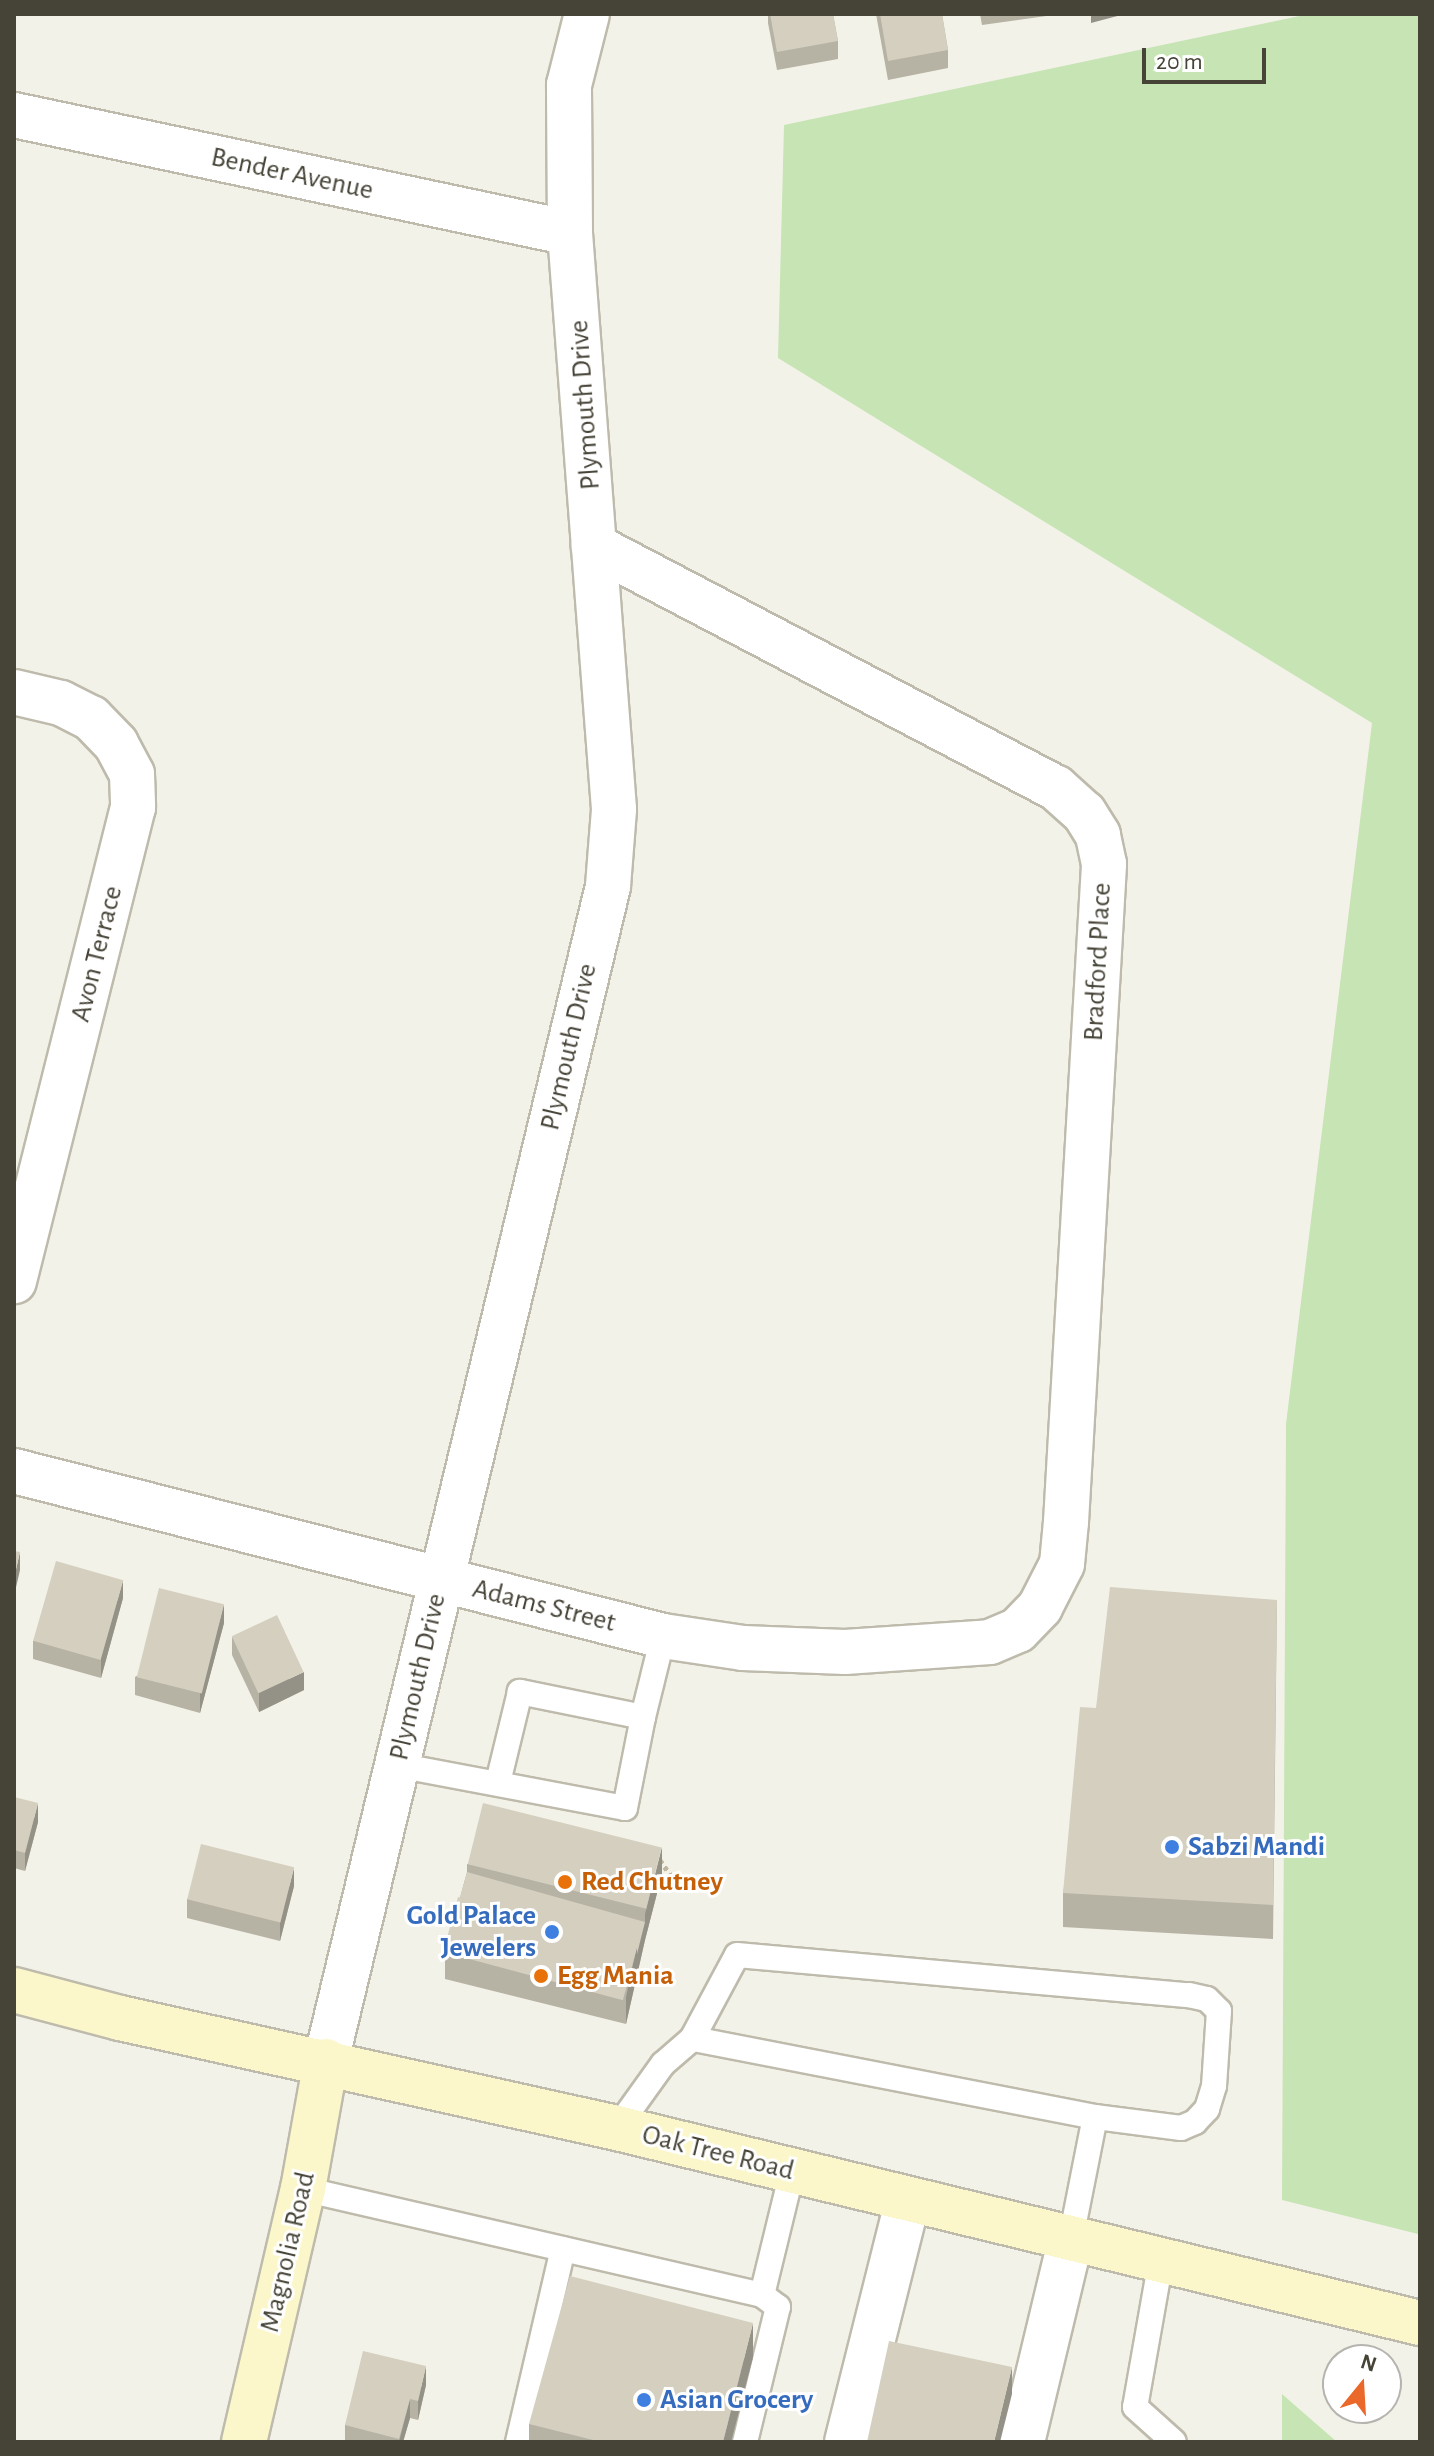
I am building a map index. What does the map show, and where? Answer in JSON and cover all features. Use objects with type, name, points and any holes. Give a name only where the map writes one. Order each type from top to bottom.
[{"type":"street","name":"Plymouth Drive","points":[[326,2061],[608,886],[614,809],[570,233],[569,85],[587,14]]},
{"type":"street","name":"Bender Avenue","points":[[14,115],[570,233]]},
{"type":"street","name":"Bradford Place","points":[[594,546],[1056,788],[1084,813],[1098,835],[1104,864],[1062,1564],[1040,1607],[1018,1630],[990,1642]]},
{"type":"street","name":"Avon Terrace","points":[[14,692],[61,703],[91,718],[116,744],[132,774],[133,807],[14,1281]]},
{"type":"street","name":"Adams Street","points":[[14,1471],[663,1636],[743,1648],[845,1652],[990,1642]]},
{"type":"street","name":"Oak Tree Road","points":[[14,1990],[120,2018],[326,2061],[617,2128],[1409,2321]]},
{"type":"street","name":"Magnolia Road","points":[[244,2442],[303,2189],[326,2061]]},
{"type":"street","points":[[847,2442],[908,2200]]},
{"type":"street","points":[[1022,2442],[1071,2238]]},
{"type":"lane","points":[[397,1765],[625,1808],[663,1636]]},
{"type":"lane","points":[[498,1782],[520,1692],[643,1717]]},
{"type":"lane","points":[[617,2128],[663,2064],[692,2039],[737,1955],[1189,1995],[1207,1999],[1219,2011],[1214,2086],[1207,2109],[1195,2122],[1181,2128],[1095,2117],[692,2039]]},
{"type":"lane","points":[[1071,2238],[1095,2117]]},
{"type":"lane","points":[[762,2295],[792,2172]]},
{"type":"lane","points":[[303,2189],[762,2295],[778,2307],[745,2442]]},
{"type":"lane","points":[[518,2442],[563,2249]]},
{"type":"lane","points":[[1161,2260],[1135,2407],[1174,2442]]},
{"type":"path","points":[[625,1808],[680,1889]]},
{"type":"green space","points":[[1309,14],[1420,14],[1418,2234],[1282,2200],[1286,1424],[1372,723],[778,358],[784,125]]},
{"type":"green space","points":[[1282,2394],[1337,2442],[1282,2442]]},
{"type":"building","points":[[770,14],[833,14],[838,41],[777,52]]},
{"type":"building","points":[[880,14],[942,14],[948,50],[888,61]]},
{"type":"building","points":[[14,1551],[20,1552],[14,1578]]},
{"type":"building","points":[[56,1561],[123,1580],[100,1660],[33,1641]]},
{"type":"building","name":"Sabzi Mandi","points":[[1110,1587],[1277,1600],[1273,1905],[1063,1893],[1080,1707],[1096,1708]]},
{"type":"building","points":[[159,1588],[224,1604],[202,1693],[137,1677]]},
{"type":"building","points":[[277,1615],[304,1672],[258,1693],[232,1636]]},
{"type":"building","points":[[14,1797],[38,1803],[25,1853],[14,1850]]},
{"type":"building","points":[[483,1803],[662,1848],[646,1909],[468,1864]]},
{"type":"building","points":[[201,1844],[294,1867],[280,1923],[187,1899]]},
{"type":"building","points":[[467,1872],[645,1922],[637,1954],[637,1946],[460,1898]]},
{"type":"building","points":[[458,1897],[638,1945],[623,2000],[443,1952]]},
{"type":"building","name":"Asian Grocery","points":[[570,2276],[753,2323],[723,2442],[601,2442],[529,2424]]},
{"type":"building","points":[[889,2341],[1012,2367],[994,2442],[867,2442]]},
{"type":"building","points":[[363,2351],[426,2366],[418,2401],[410,2399],[399,2439],[345,2425]]},
{"type":"place","name":"Sabzi Mandi","points":[[1172,1847]]},
{"type":"place","name":"Red Chutney","points":[[565,1882]]},
{"type":"place","name":"Gold Palace Jewelers","points":[[552,1932]]},
{"type":"place","name":"Egg Mania","points":[[541,1976]]},
{"type":"place","name":"Asian Grocery","points":[[644,2400]]}]
